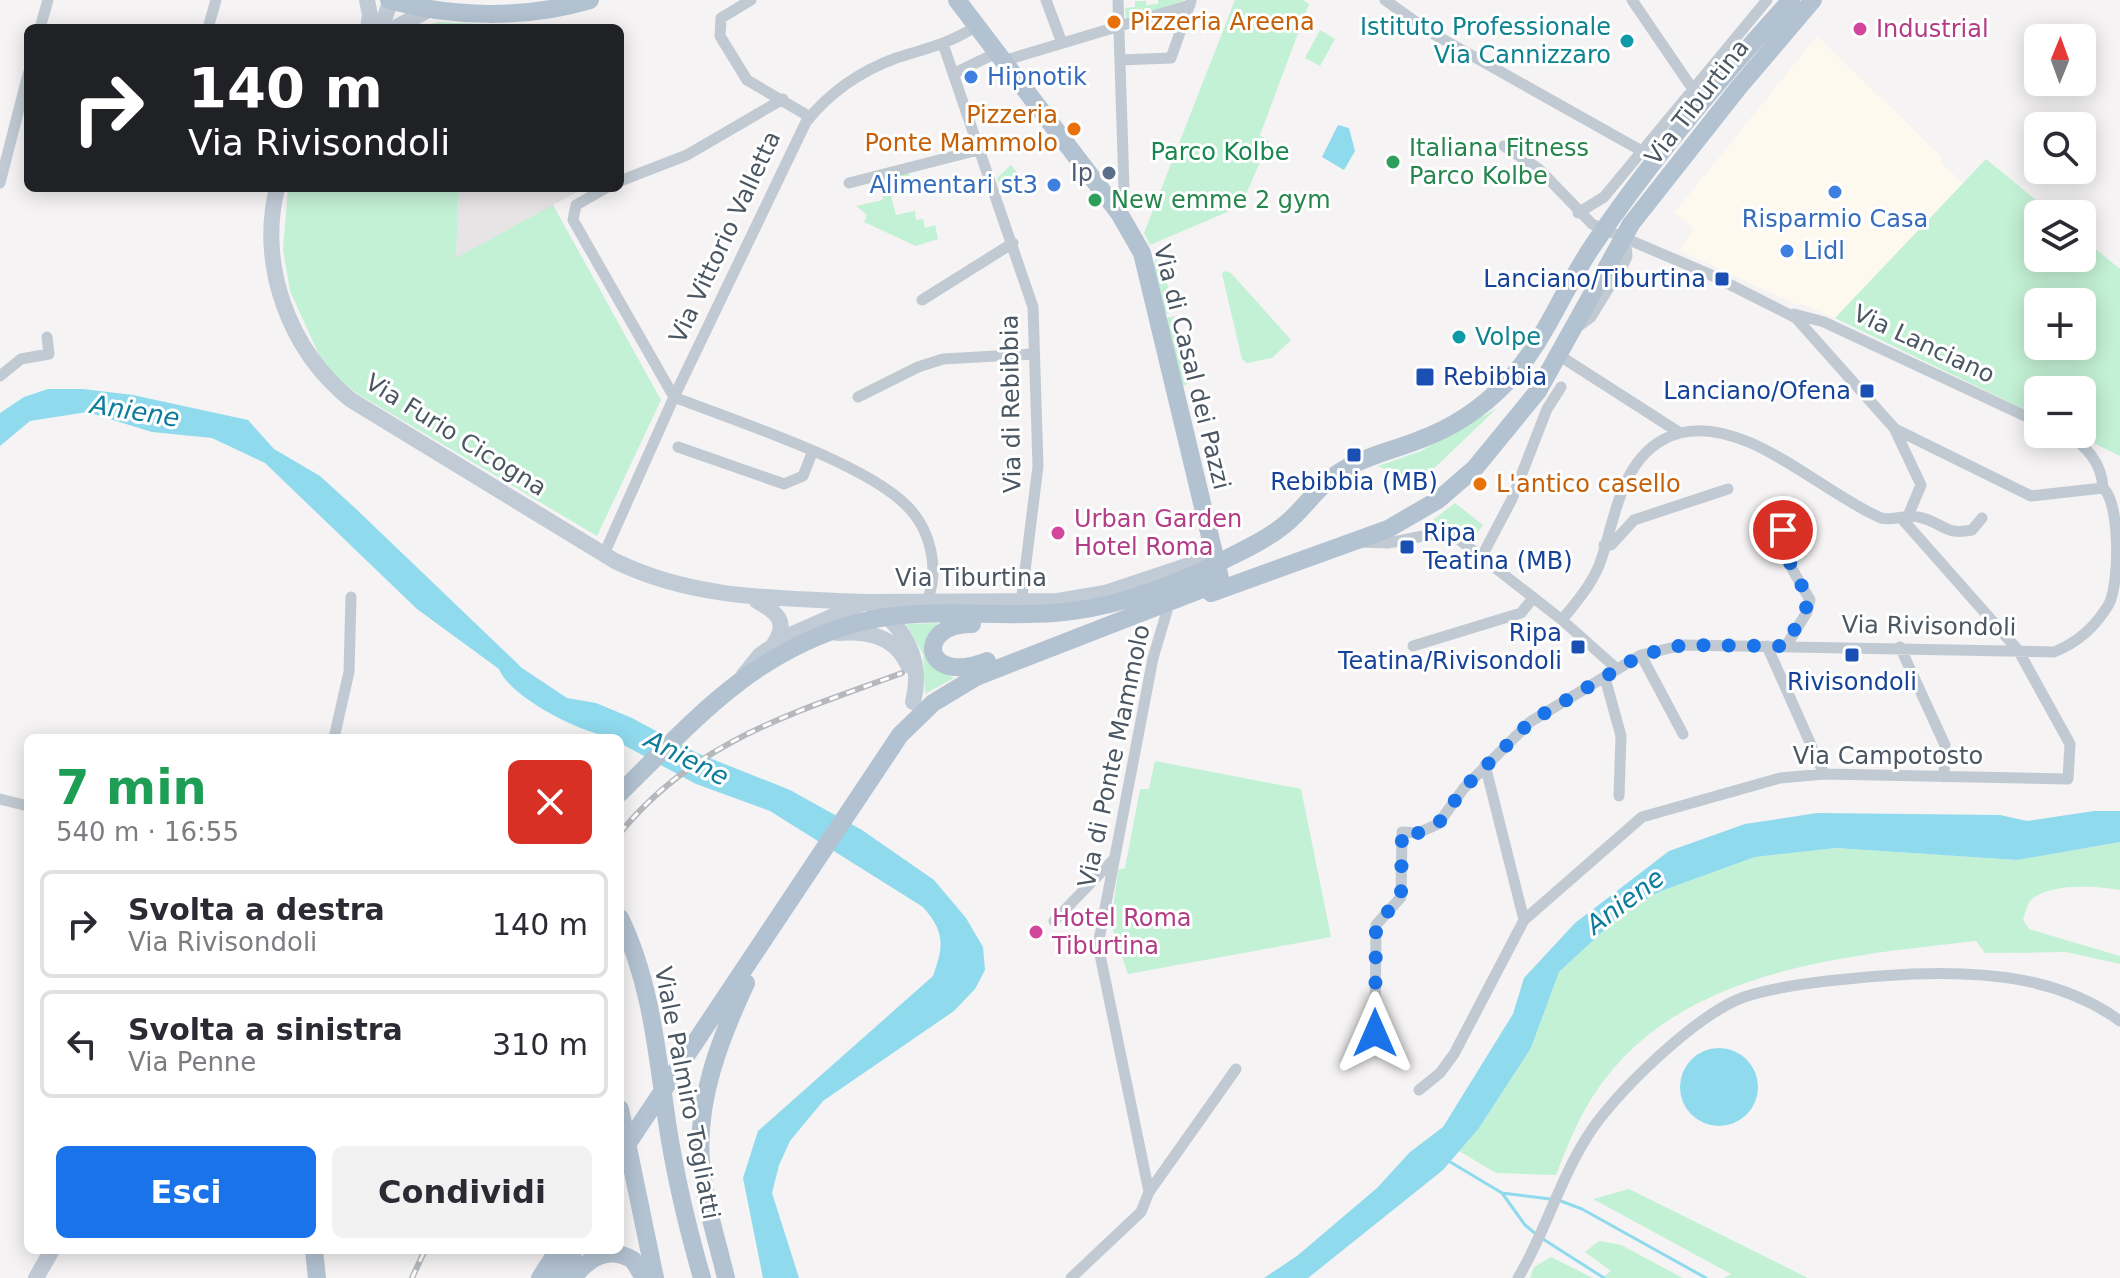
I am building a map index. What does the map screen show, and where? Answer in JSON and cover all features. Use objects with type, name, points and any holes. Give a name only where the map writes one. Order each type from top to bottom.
[{"type":"main road","points":[[390,0],[512,12],[590,0]]},
{"type":"main road","name":"Via di Casal dei Pazzi","points":[[957,0],[1119,213],[1142,253],[1218,563]]},
{"type":"main road","name":"Via Tiburtina","points":[[624,789],[742,677],[776,656],[824,635],[889,617],[927,613],[1051,613],[1121,602],[1218,563],[1268,536],[1290,520],[1319,488],[1341,470],[1449,427],[1478,408],[1506,383],[1535,349],[1605,230],[1729,69],[1791,0]]},
{"type":"main road","name":"Via Tiburtina","points":[[1136,615],[1167,611],[1285,565],[1360,541],[1438,500],[1475,468],[1531,403],[1625,238],[1718,112],[1813,0]]},
{"type":"main road","name":"Via Tiburtina","points":[[774,927],[900,735],[925,709],[966,682],[1217,583],[1221,576],[1218,563]]},
{"type":"main road","points":[[1051,613],[1014,623],[948,626],[936,640],[936,657],[944,666],[958,670],[1071,635],[1094,632]]},
{"type":"main road","points":[[624,1149],[774,927]]},
{"type":"main road","points":[[726,1278],[701,1168],[704,1106],[730,1020],[774,927]]},
{"type":"main road","name":"Viale Palmiro Togliatti","points":[[624,928],[636,956],[649,1008],[678,1188],[702,1278]]},
{"type":"main road","points":[[624,1128],[655,1278]]},
{"type":"main road","points":[[314,1254],[317,1278]]},
{"type":"main road","points":[[540,1278],[555,1254]]},
{"type":"main road","points":[[557,1278],[572,1254]]},
{"type":"main road","points":[[573,1278],[590,1259],[608,1254]]},
{"type":"main road","points":[[614,1254],[633,1260],[644,1278]]},
{"type":"street","points":[[41,24],[48,0]]},
{"type":"street","points":[[209,24],[216,0]]},
{"type":"street","points":[[367,0],[369,24]]},
{"type":"street","points":[[382,24],[390,0]]},
{"type":"street","points":[[751,0],[723,16],[719,33],[747,80],[810,117]]},
{"type":"street","points":[[1046,0],[1062,43]]},
{"type":"street","points":[[1118,0],[1124,188],[1119,213]]},
{"type":"street","points":[[1385,0],[1430,32],[1640,150]]},
{"type":"street","points":[[1632,0],[1692,88]]},
{"type":"street","name":"Via Tiburtina","points":[[1578,213],[1604,197],[1767,0]]},
{"type":"street","points":[[955,73],[999,57],[1062,43],[1191,3]]},
{"type":"street","points":[[1120,60],[1171,58],[1191,3]]},
{"type":"street","points":[[400,24],[424,4]]},
{"type":"street","name":"Via Vittorio Valletta","points":[[604,554],[794,142],[810,117],[839,89],[865,72],[943,44],[976,26]]},
{"type":"street","name":"Via di Rebibbia","points":[[943,44],[1032,300],[1038,466],[1021,603]]},
{"type":"street","points":[[0,183],[24,90]]},
{"type":"street","points":[[624,179],[683,157],[783,99]]},
{"type":"street","name":"Via Lanciano","points":[[1504,146],[1539,169],[1578,213],[1605,230],[1789,314],[1824,322],[2024,415]]},
{"type":"street","points":[[849,183],[982,149]]},
{"type":"street","name":"Via Furio Cicogna","points":[[276,192],[271,229],[278,287],[297,336],[324,376],[367,411],[604,554],[674,584],[752,599],[865,602]]},
{"type":"street","points":[[599,192],[578,203],[573,211],[574,222],[674,397],[812,453],[877,484],[912,511],[924,532],[932,557],[933,583],[927,601]]},
{"type":"street","points":[[922,300],[1013,243]]},
{"type":"street","name":"Via Lanciano","points":[[1789,314],[1801,323],[1895,429],[2031,496],[2103,488]]},
{"type":"street","points":[[0,376],[21,359],[49,354],[47,337]]},
{"type":"street","points":[[858,397],[918,367],[943,359],[1033,354]]},
{"type":"street","points":[[1560,356],[1680,433]]},
{"type":"street","points":[[1482,556],[1512,499],[1547,409],[1561,387]]},
{"type":"street","points":[[1895,429],[1921,485],[1905,518]]},
{"type":"street","points":[[1562,620],[1588,586],[1611,517],[1639,460],[1655,442],[1680,433],[1702,431],[1732,434],[1871,514],[1889,520],[1920,517],[1953,533],[1972,530],[1982,518]]},
{"type":"street","points":[[678,447],[784,484],[803,476],[812,453]]},
{"type":"street","points":[[2086,448],[2102,473],[2103,488]]},
{"type":"street","name":"Via Rivisondoli","points":[[1375,1033],[1376,925],[1401,897],[1402,832],[1418,833],[1438,824],[1485,765],[1530,722],[1641,655],[1683,645],[2054,652],[2067,646],[2096,623],[2110,601],[2117,575],[2118,510],[2112,494],[2103,488]]},
{"type":"street","points":[[1604,545],[1611,545],[1634,520],[1728,489]]},
{"type":"street","points":[[1905,518],[2018,650]]},
{"type":"street","points":[[1360,541],[1388,543],[1444,530],[1562,620],[1616,668]]},
{"type":"street","points":[[1783,530],[1791,567],[1810,600],[1786,646]]},
{"type":"street","name":"Via Tiburtina","points":[[742,677],[774,644],[865,602],[1021,603],[1094,595],[1195,563],[1218,563]]},
{"type":"street","points":[[335,734],[349,672],[351,597]]},
{"type":"street","points":[[1413,646],[1521,613],[1533,598]]},
{"type":"street","name":"Via Furio Cicogna","points":[[752,599],[775,611],[781,619],[780,633],[774,644]]},
{"type":"street","points":[[865,602],[889,617],[916,661],[918,678],[913,702],[900,735]]},
{"type":"street","name":"Via di Ponte Mammolo","points":[[1149,1192],[1098,945],[1153,658],[1167,611]]},
{"type":"street","points":[[824,635],[865,633],[891,642],[909,667],[913,702]]},
{"type":"street","points":[[1767,646],[1824,774]]},
{"type":"street","points":[[1900,647],[1945,745],[1944,777]]},
{"type":"street","name":"Via Campotosto","points":[[1419,1090],[1440,1073],[1454,1054],[1524,920],[1642,817],[1780,778],[1824,774],[2068,779],[2070,744],[2018,650]]},
{"type":"street","points":[[1641,655],[1683,734]]},
{"type":"street","points":[[1605,678],[1621,736],[1619,796]]},
{"type":"street","points":[[1485,765],[1524,920]]},
{"type":"street","points":[[0,799],[24,805]]},
{"type":"street","points":[[1054,921],[1114,859]]},
{"type":"street","points":[[1518,1278],[1587,1135],[1652,1062],[1694,1028],[1743,998],[1874,976],[1984,974],[2070,992],[2120,1021]]},
{"type":"street","points":[[1071,1278],[1141,1212],[1149,1192],[1236,1069]]},
{"type":"street","points":[[36,1278],[50,1254]]},
{"type":"shaded area","points":[[1817,36],[1943,158],[1940,162],[1963,183],[1835,318],[1800,303],[1797,305],[1679,250],[1694,229],[1674,213]]},
{"type":"shaded area","points":[[459,192],[577,192],[456,259]]},
{"type":"green space","points":[[1158,0],[1185,0],[1126,21],[1125,8],[1135,7],[1135,1],[1146,1],[1146,5],[1158,4]]},
{"type":"green space","name":"Parco Kolbe","points":[[1235,0],[1303,0],[1309,4],[1260,135],[1269,141],[1241,206],[1150,245],[1144,233]]},
{"type":"green space","points":[[439,22],[479,24],[431,24]]},
{"type":"green space","points":[[1320,30],[1335,39],[1320,66],[1305,58]]},
{"type":"green space","points":[[1986,159],[2036,200],[2024,200],[2024,272],[2096,272],[2096,249],[2120,269],[2120,456],[2096,444],[2096,376],[2024,376],[2024,409],[1835,318]]},
{"type":"green space","points":[[1011,165],[1021,177],[1001,189],[997,178]]},
{"type":"green space","points":[[908,170],[913,190],[891,196],[896,215],[915,211],[916,220],[923,219],[925,228],[935,225],[938,239],[916,246],[864,222],[867,215],[856,206],[883,200],[881,189],[875,188],[871,178]]},
{"type":"green space","points":[[288,192],[459,192],[456,258],[553,205],[661,400],[597,536],[358,394],[325,368],[290,291],[283,249]]},
{"type":"green space","points":[[1156,259],[1163,267],[1173,307],[1168,314],[1154,265]]},
{"type":"green space","points":[[1224,271],[1231,273],[1291,340],[1272,358],[1247,363],[1242,359],[1222,274]]},
{"type":"green space","points":[[1175,316],[1191,382],[1183,386],[1166,318]]},
{"type":"green space","points":[[1497,408],[1424,478],[1404,479],[1378,466],[1421,451]]},
{"type":"green space","points":[[1455,503],[1483,525],[1470,543],[1433,520]]},
{"type":"green space","points":[[938,623],[928,638],[934,667],[954,678],[925,694],[923,654],[906,624]]},
{"type":"green space","points":[[1155,761],[1301,789],[1331,937],[1128,974],[1111,925],[1118,870],[1125,868],[1140,789],[1149,789]]},
{"type":"green space","points":[[2120,842],[2120,890],[2086,887],[2048,891],[2030,901],[2023,920],[2029,929],[2120,956],[2120,964],[2066,952],[1985,953],[1976,941],[1874,953],[1770,975],[1721,992],[1675,1016],[1634,1047],[1592,1097],[1556,1175],[1496,1173],[1459,1151],[1479,1128],[1531,1048],[1559,972],[1626,910],[1661,891],[1755,857],[1836,848],[2017,860]]},
{"type":"green space","points":[[1629,1189],[1808,1278],[1724,1278],[1731,1274],[1593,1199]]},
{"type":"green space","points":[[1599,1241],[1621,1245],[1683,1278],[1602,1278],[1611,1271],[1585,1252]]},
{"type":"green space","points":[[1551,1257],[1593,1278],[1530,1278],[1534,1267]]},
{"type":"water","points":[[1338,125],[1349,128],[1355,151],[1344,170],[1322,157]]},
{"type":"water","name":"Aniene","points":[[48,389],[83,389],[133,395],[248,420],[274,449],[320,476],[522,668],[567,698],[596,703],[632,718],[697,753],[790,790],[862,830],[934,880],[966,918],[983,947],[985,970],[975,989],[954,1011],[823,1101],[790,1141],[779,1165],[772,1193],[799,1278],[763,1278],[743,1178],[758,1131],[933,976],[939,956],[939,932],[923,907],[770,811],[696,784],[624,745],[624,734],[590,731],[534,704],[506,680],[499,669],[417,609],[265,463],[212,438],[152,432],[87,412],[30,421],[0,446],[0,413],[24,397]]},
{"type":"water","name":"Aniene","points":[[2094,811],[2120,811],[2120,842],[2017,860],[1836,848],[1755,857],[1661,891],[1626,910],[1559,972],[1531,1048],[1479,1128],[1443,1170],[1308,1278],[1264,1278],[1297,1256],[1377,1188],[1410,1152],[1443,1127],[1513,1014],[1524,978],[1575,923],[1669,851],[1745,824],[1817,813],[2000,815],[2027,821]]},
{"type":"water","points":[[1719,1048],[1734,1051],[1747,1059],[1755,1072],[1758,1087],[1755,1102],[1747,1115],[1734,1123],[1719,1126],[1704,1123],[1691,1115],[1683,1102],[1680,1087],[1683,1072],[1691,1059],[1704,1051]]},
{"type":"waterway","points":[[1447,1160],[1502,1193],[1550,1199]]},
{"type":"waterway","points":[[1502,1193],[1525,1225],[1537,1235]]},
{"type":"waterway","points":[[1558,1200],[1582,1209],[1706,1278]]},
{"type":"waterway","points":[[1543,1239],[1604,1278]]},
{"type":"railway","points":[[624,829],[681,774],[714,752],[785,717],[902,673]]},
{"type":"railway","points":[[412,1278],[423,1254]]},
{"type":"place","name":"Pizzeria Areena","points":[[1114,22]]},
{"type":"place","name":"Industrial","points":[[1860,29]]},
{"type":"place","name":"Istituto Professionale Via Cannizzaro","points":[[1627,41]]},
{"type":"place","name":"Hipnotik","points":[[971,77]]},
{"type":"place","name":"Pizzeria Ponte Mammolo","points":[[1074,129]]},
{"type":"place","name":"Italiana Fitness Parco Kolbe","points":[[1393,162]]},
{"type":"place","name":"Ip","points":[[1109,173]]},
{"type":"place","name":"Alimentari st3","points":[[1054,185]]},
{"type":"place","name":"Risparmio Casa","points":[[1835,192]]},
{"type":"place","name":"New emme 2 gym","points":[[1095,200]]},
{"type":"place","name":"Lidl","points":[[1787,251]]},
{"type":"place","name":"Lanciano/Tiburtina","points":[[1722,279]]},
{"type":"place","name":"Volpe","points":[[1459,337]]},
{"type":"place","name":"Rebibbia","points":[[1425,377]]},
{"type":"place","name":"Lanciano/Ofena","points":[[1867,391]]},
{"type":"place","name":"Rebibbia (MB)","points":[[1354,455]]},
{"type":"place","name":"L'antico casello","points":[[1480,484]]},
{"type":"place","name":"Urban Garden Hotel Roma","points":[[1058,533]]},
{"type":"place","name":"Ripa Teatina (MB)","points":[[1407,547]]},
{"type":"place","name":"Ripa Teatina/Rivisondoli","points":[[1578,647]]},
{"type":"place","name":"Rivisondoli","points":[[1852,655]]},
{"type":"place","name":"Hotel Roma Tiburtina","points":[[1036,932]]},
{"type":"route","points":[[1375,1033],[1376,925],[1401,897],[1402,832],[1418,833],[1438,824],[1464,788],[1530,722],[1641,655],[1659,648],[1683,645],[1786,646],[1807,612],[1810,600],[1791,567],[1783,530]]}]
